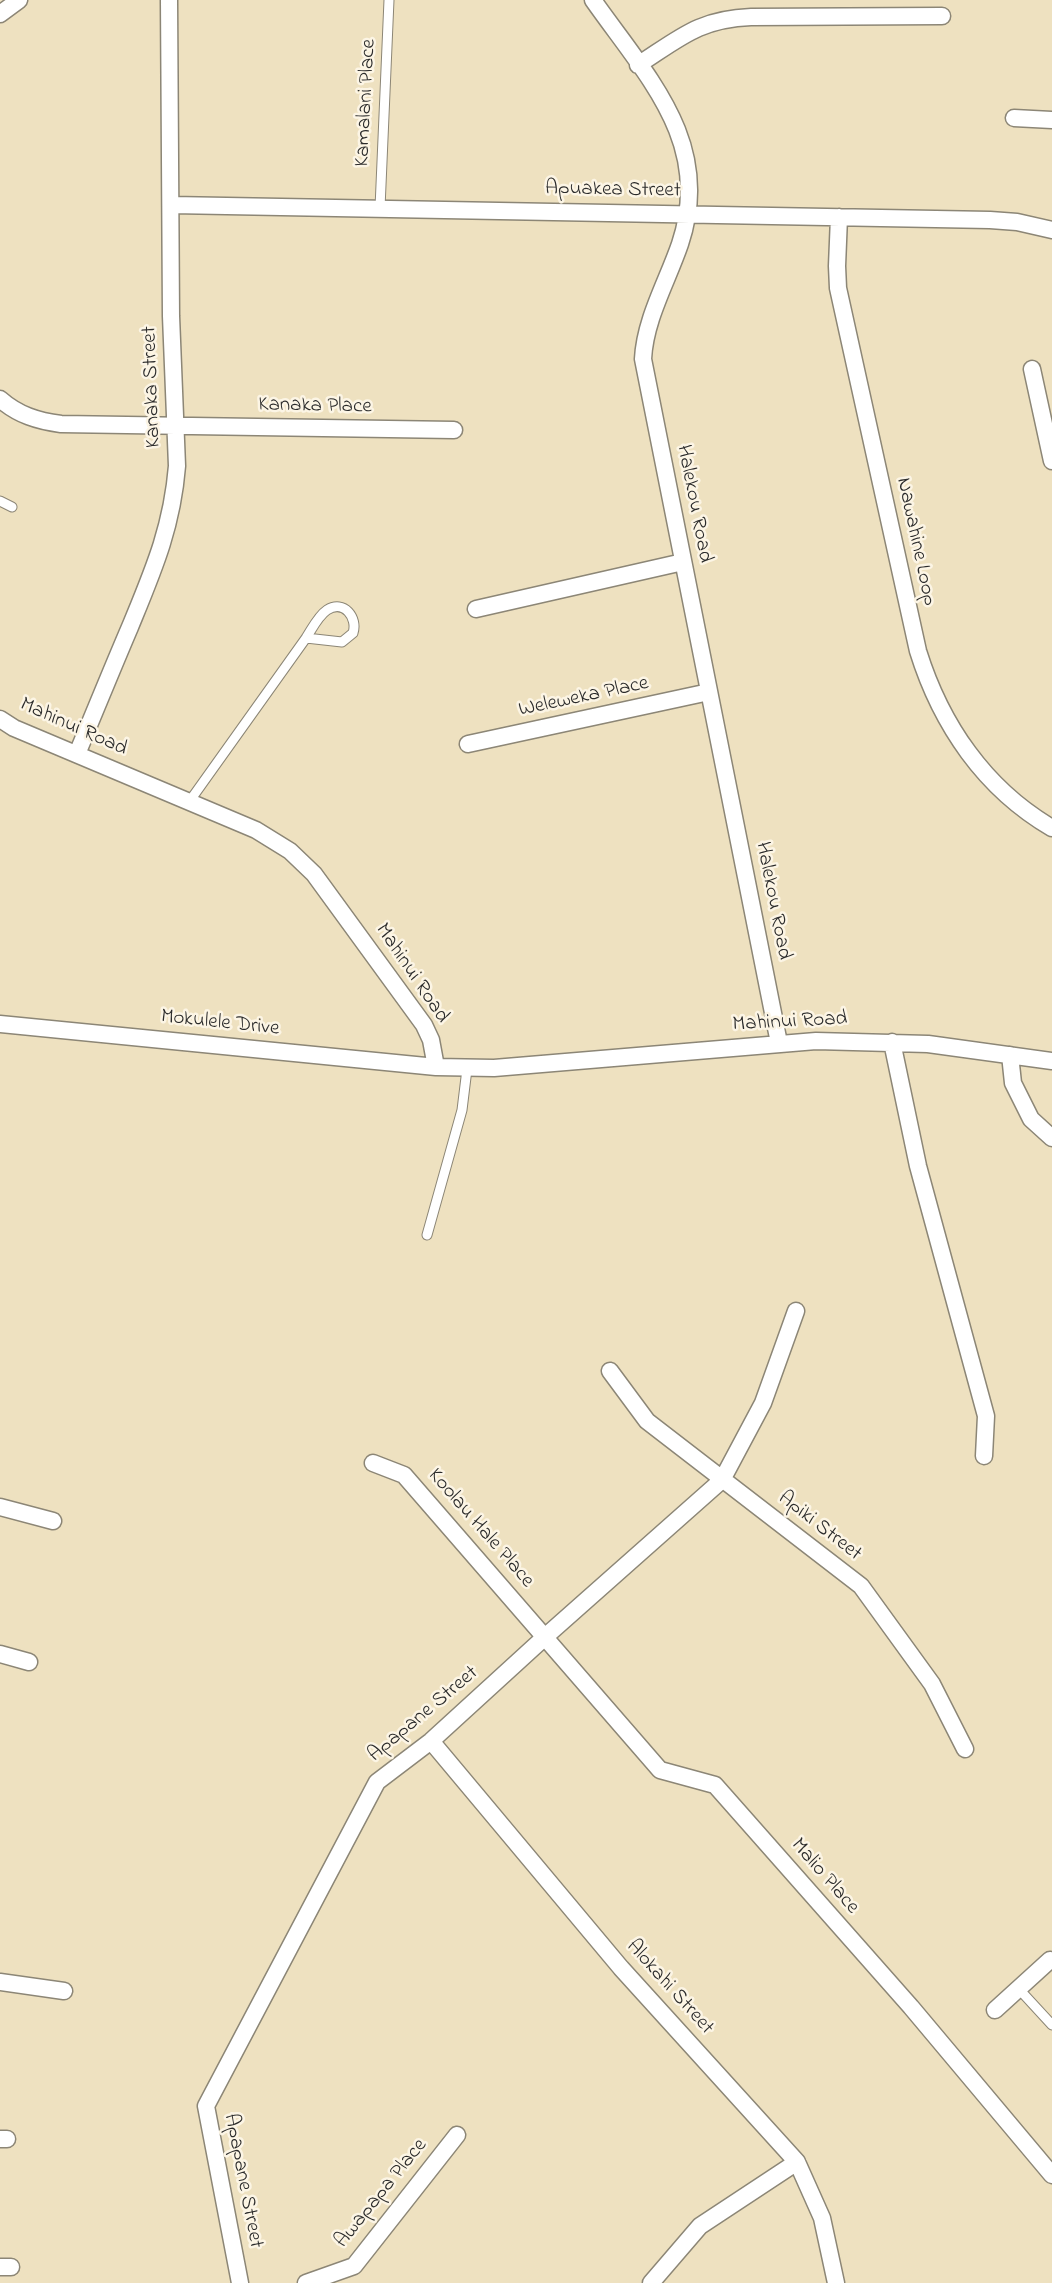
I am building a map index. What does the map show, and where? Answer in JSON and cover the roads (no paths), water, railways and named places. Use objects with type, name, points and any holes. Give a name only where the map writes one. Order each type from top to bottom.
[{"type":"street","points":[[0,14],[19,0]]},
{"type":"street","name":"Kanaka Street","points":[[77,754],[166,533],[175,490],[176,466],[171,316],[172,205],[169,0]]},
{"type":"street","name":"Halekou Road","points":[[593,0],[666,104],[682,140],[690,179],[688,214],[679,247],[647,332],[643,359],[779,1043]]},
{"type":"street","points":[[638,65],[694,28],[725,19],[942,16]]},
{"type":"street","points":[[1014,118],[1052,120]]},
{"type":"street","name":"Apuakea Street","points":[[172,205],[990,220],[1017,222],[1052,230]]},
{"type":"street","name":"Nawahine Loop","points":[[839,217],[836,266],[838,288],[918,651],[925,675],[946,720],[975,762],[1009,798],[1052,828]]},
{"type":"street","points":[[1032,369],[1052,461]]},
{"type":"street","name":"Kanaka Place","points":[[0,399],[17,412],[46,422],[454,430]]},
{"type":"street","points":[[476,609],[683,562]]},
{"type":"street","name":"Weleweka Place","points":[[468,744],[709,692]]},
{"type":"street","name":"Mahinui Road","points":[[0,719],[14,728],[190,802],[273,840],[303,862],[314,874],[424,1025],[431,1040],[436,1067],[467,1069],[520,1066],[779,1043],[835,1041],[892,1042],[956,1047],[1052,1061]]},
{"type":"street","name":"Mokulele Drive","points":[[0,1024],[436,1067]]},
{"type":"street","points":[[892,1042],[918,1166],[986,1416],[984,1456]]},
{"type":"street","points":[[1010,1055],[1013,1083],[1031,1119],[1052,1138]]},
{"type":"street","name":"Apapane Street","points":[[240,2283],[206,2106],[377,1782],[431,1741],[722,1480],[762,1403],[796,1310]]},
{"type":"street","name":"Apiki Street","points":[[610,1371],[647,1421],[861,1586],[932,1684],[965,1750]]},
{"type":"street","name":"Koolau Hale Place","points":[[373,1463],[404,1475],[546,1636]]},
{"type":"street","points":[[0,1507],[53,1521]]},
{"type":"street","name":"Malio Place","points":[[546,1636],[660,1770],[715,1785],[910,2007],[1052,2175]]},
{"type":"street","points":[[0,1654],[29,1662]]},
{"type":"street","name":"Alokahi Street","points":[[431,1741],[621,1968],[797,2162],[822,2218],[836,2283]]},
{"type":"street","points":[[994,2010],[1050,1960]]},
{"type":"street","points":[[0,1982],[64,1991]]},
{"type":"street","name":"Awapapa Place","points":[[306,2283],[354,2266],[457,2136]]},
{"type":"street","points":[[651,2283],[700,2226],[797,2162]]},
{"type":"lane","name":"Kamalani Place","points":[[380,208],[388,0]]},
{"type":"lane","points":[[0,501],[12,507]]},
{"type":"lane","points":[[190,802],[306,638],[324,613],[334,607],[347,610],[354,620],[353,633],[342,642],[306,638]]},
{"type":"lane","points":[[427,1235],[462,1110],[467,1069]]},
{"type":"lane","points":[[1018,1988],[1052,2026]]}]
